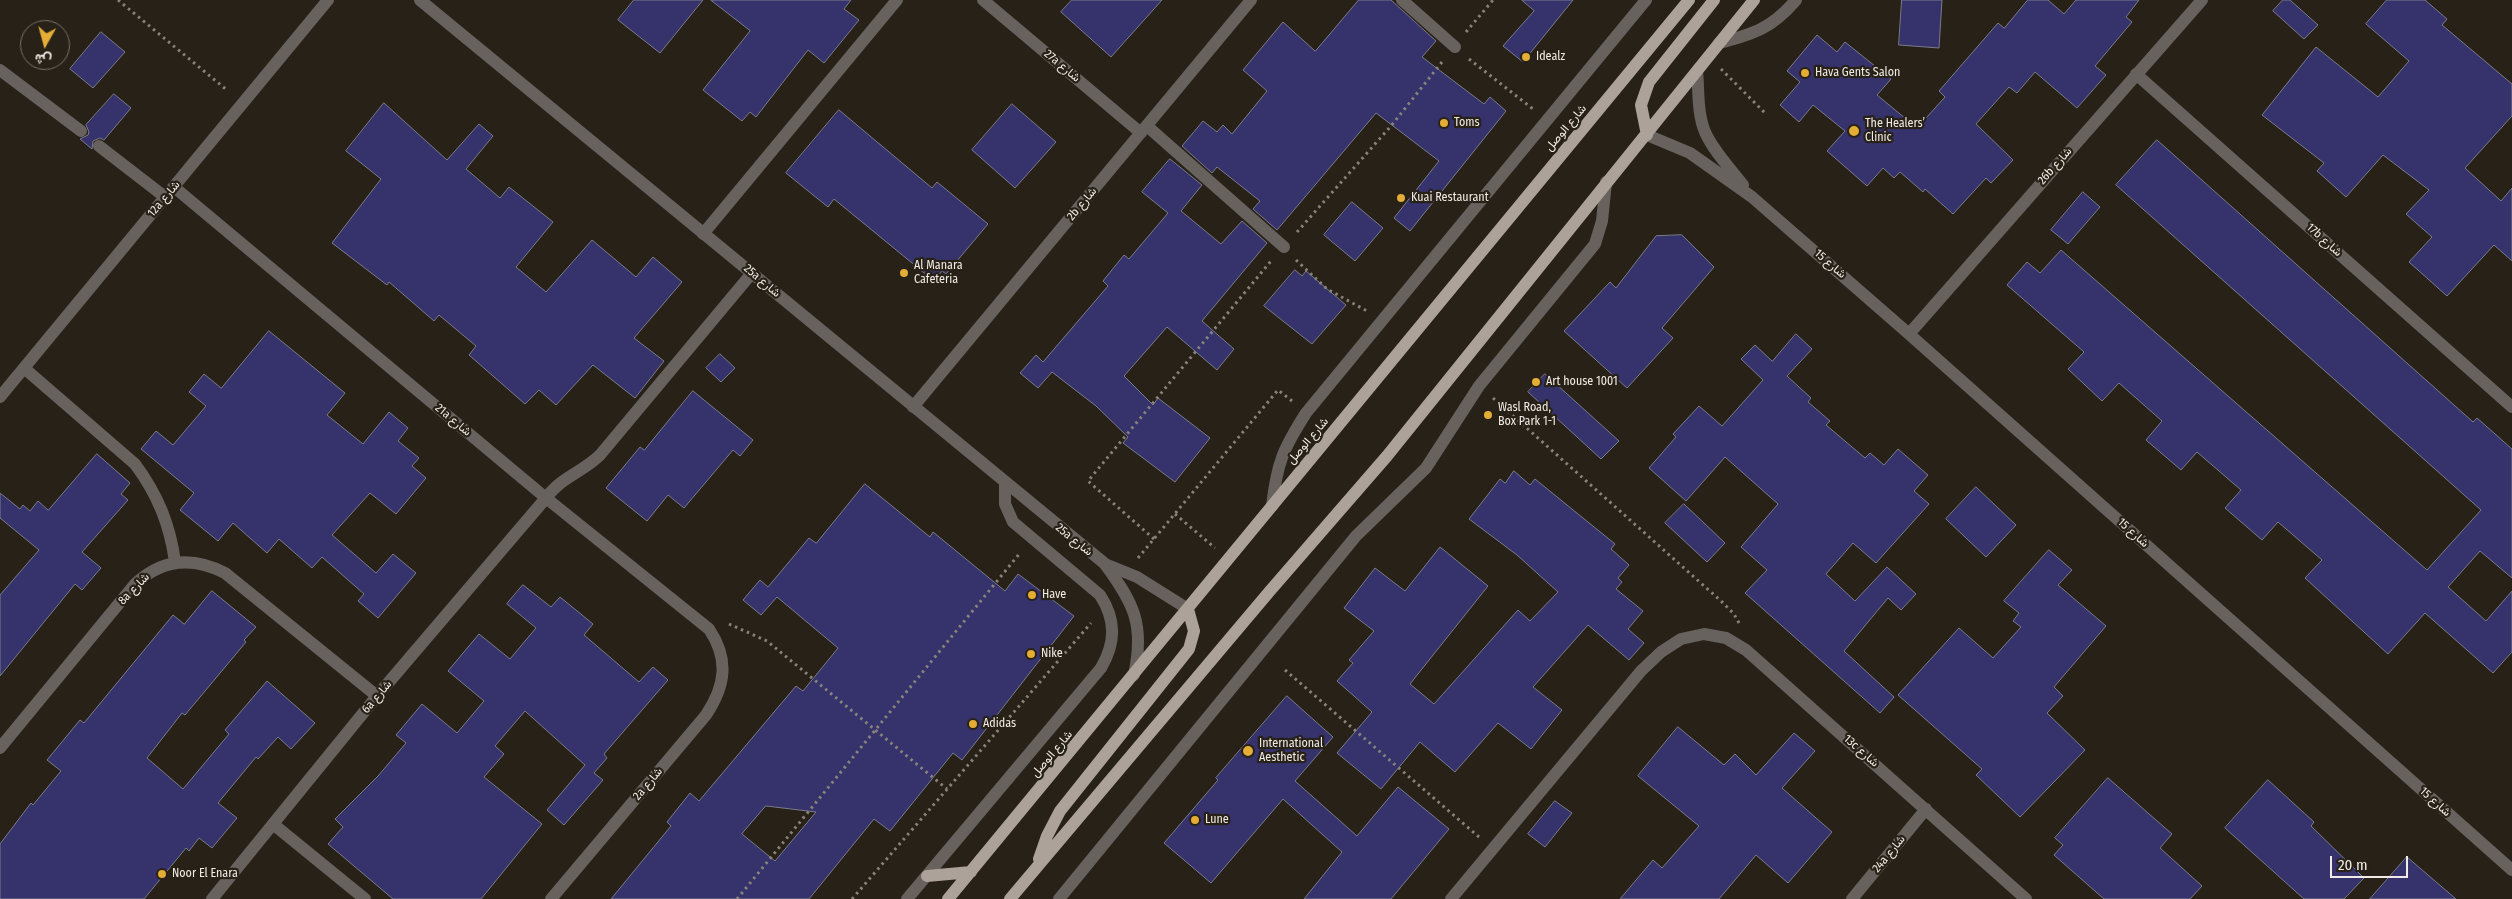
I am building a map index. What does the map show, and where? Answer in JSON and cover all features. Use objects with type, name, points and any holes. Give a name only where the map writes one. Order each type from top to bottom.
[{"type":"main road","name":"شارع الوصل","points":[[948,899],[1134,677],[1272,506],[1689,0]]},
{"type":"main road","points":[[1647,135],[1641,105],[1649,82],[1714,0]]},
{"type":"main road","points":[[1010,899],[1387,456],[1754,0]]},
{"type":"main road","points":[[1037,866],[1047,836],[1060,811],[1189,650],[1194,631],[1188,609]]},
{"type":"main road","points":[[927,876],[971,872]]},
{"type":"street","name":"12a شارع","points":[[0,397],[328,0]]},
{"type":"street","name":"25a شارع","points":[[420,0],[1005,484],[1104,563],[1137,578],[1188,609]]},
{"type":"street","points":[[703,234],[897,0]]},
{"type":"street","name":"27a شارع","points":[[983,0],[1144,129],[1284,247]]},
{"type":"street","name":"2b شارع","points":[[913,407],[1251,0]]},
{"type":"street","points":[[1402,0],[1454,47]]},
{"type":"street","points":[[1272,506],[1276,475],[1285,446],[1306,413],[1646,0]]},
{"type":"street","points":[[1719,43],[1751,34],[1769,26],[1796,0]]},
{"type":"street","name":"26b شارع","points":[[1910,334],[2202,0]]},
{"type":"street","points":[[0,70],[81,131]]},
{"type":"street","name":"شارع 15","points":[[1697,71],[1700,116],[1704,131],[1752,197]]},
{"type":"street","name":"17b شارع","points":[[2136,74],[2512,407]]},
{"type":"street","name":"شارع 15","points":[[1647,135],[1690,153],[1752,197],[1910,334],[2510,866]]},
{"type":"street","points":[[99,146],[165,197]]},
{"type":"street","points":[[1059,899],[1356,536],[1426,468],[1479,386],[1595,244],[1602,221],[1606,182]]},
{"type":"street","name":"21a شارع","points":[[174,187],[546,498],[709,629],[719,643],[723,660]]},
{"type":"street","name":"6a شارع","points":[[212,899],[378,696],[546,498],[562,480],[583,469],[600,455],[752,273]]},
{"type":"street","points":[[24,368],[135,464],[155,494],[167,520],[175,562]]},
{"type":"street","points":[[907,899],[1101,668],[1109,654],[1113,639],[1113,623],[1109,608],[1100,595],[1013,522],[1008,514],[1005,484]]},
{"type":"street","name":"8a شارع","points":[[0,748],[135,584],[146,574],[160,566],[175,562],[192,561],[210,565],[225,573],[378,696]]},
{"type":"street","name":"25a شارع","points":[[1104,563],[1122,588],[1136,618],[1139,652],[1134,677]]},
{"type":"street","name":"13c شارع","points":[[1493,848],[1641,671],[1681,639],[1704,634],[1726,638],[1746,650],[2026,899]]},
{"type":"street","name":"2a شارع","points":[[551,899],[706,715],[717,698],[723,679],[723,660]]},
{"type":"street","name":"24a شارع","points":[[1852,899],[1926,809]]},
{"type":"street","points":[[273,824],[365,899]]},
{"type":"street","points":[[1451,899],[1493,848]]},
{"type":"path","points":[[118,0],[244,104]]},
{"type":"path","points":[[1154,539],[1088,481],[1284,247],[1391,126],[1493,0]]},
{"type":"path","points":[[1454,47],[1547,121]]},
{"type":"path","points":[[1708,57],[1767,115]]},
{"type":"path","points":[[1284,247],[1327,290],[1383,320]]},
{"type":"path","points":[[1479,386],[1734,614],[1743,631],[1746,650]]},
{"type":"path","points":[[1135,562],[1278,390],[1306,413]]},
{"type":"path","points":[[1175,514],[1229,560]]},
{"type":"path","points":[[737,899],[1032,539]]},
{"type":"path","points":[[852,899],[1097,616]]},
{"type":"path","points":[[696,619],[735,626],[767,641],[947,789]]},
{"type":"path","points":[[1286,670],[1493,848]]},
{"type":"building","points":[[634,0],[703,0],[660,53],[618,20]]},
{"type":"building","points":[[711,0],[851,0],[844,9],[859,20],[824,63],[808,50],[756,117],[750,112],[742,121],[703,90],[750,31]]},
{"type":"building","points":[[1072,0],[1162,0],[1111,57],[1061,12]]},
{"type":"building","points":[[1359,0],[1391,0],[1436,41],[1422,57],[1484,104],[1490,97],[1506,111],[1410,231],[1394,218],[1439,161],[1376,113],[1277,230],[1253,209],[1260,201],[1217,167],[1212,173],[1182,146],[1203,121],[1217,132],[1223,125],[1232,134],[1267,91],[1243,70],[1283,22],[1315,51]]},
{"type":"building","points":[[1522,0],[1573,0],[1523,62],[1503,46],[1534,11]]},
{"type":"building","points":[[1902,0],[1942,0],[1939,48],[1899,45]]},
{"type":"building","points":[[2028,0],[2048,0],[2064,14],[2076,0],[2139,0],[2126,17],[2132,22],[2095,66],[2106,75],[2077,108],[2035,72],[2017,93],[2009,87],[1976,124],[2013,160],[1991,183],[1986,178],[1953,214],[1925,189],[1923,192],[1900,172],[1894,178],[1883,168],[1867,186],[1827,151],[1845,131],[1813,105],[1799,122],[1780,105],[1800,82],[1787,71],[1817,35],[1837,52],[1845,42],[1891,79],[1877,95],[1917,128],[1945,97],[1939,91],[1998,23],[2004,28]]},
{"type":"building","points":[[2283,0],[2290,0],[2318,25],[2304,39],[2273,11]]},
{"type":"building","points":[[2387,0],[2425,0],[2447,19],[2442,25],[2512,84],[2512,116],[2465,168],[2501,201],[2512,188],[2512,261],[2494,245],[2447,296],[2409,262],[2432,237],[2406,214],[2429,190],[2383,155],[2346,197],[2317,171],[2324,163],[2262,115],[2316,47],[2378,97],[2409,61],[2366,24]]},
{"type":"building","points":[[101,32],[125,52],[93,88],[70,69]]},
{"type":"building","points":[[114,94],[131,108],[104,140],[100,138],[93,141],[92,149],[80,139],[88,135],[89,132],[86,125]]},
{"type":"building","points":[[384,103],[447,160],[479,124],[493,136],[466,169],[500,198],[509,187],[553,222],[516,267],[546,292],[592,240],[636,277],[653,257],[682,282],[634,338],[664,361],[635,398],[593,365],[556,405],[539,390],[525,404],[469,355],[476,346],[439,315],[434,321],[389,282],[387,285],[332,243],[381,179],[346,151]]},
{"type":"building","points":[[1012,104],[1056,142],[1015,188],[972,150]]},
{"type":"building","points":[[839,110],[932,188],[937,182],[988,224],[946,274],[942,271],[934,281],[834,199],[828,207],[786,173]]},
{"type":"building","points":[[2157,140],[2473,422],[2477,418],[2512,449],[2512,578],[2480,551],[2448,587],[2486,621],[2512,591],[2512,652],[2493,673],[2425,613],[2388,654],[2305,578],[2322,560],[2278,522],[2262,540],[2225,508],[2241,490],[2197,452],[2181,470],[2146,440],[2162,421],[2119,383],[2102,401],[2068,369],[2084,352],[2007,285],[2027,262],[2040,273],[2061,250],[2427,570],[2481,510],[2116,185]]},
{"type":"building","points":[[1170,159],[1202,185],[1181,211],[1221,244],[1242,221],[1267,243],[1202,321],[1234,349],[1217,370],[1167,327],[1124,376],[1153,405],[1158,398],[1210,438],[1175,482],[1123,443],[1128,437],[1096,406],[1052,372],[1038,388],[1020,373],[1036,355],[1043,362],[1108,286],[1103,281],[1124,255],[1129,259],[1168,213],[1142,192]]},
{"type":"building","points":[[2083,192],[2100,207],[2068,244],[2051,230]]},
{"type":"building","points":[[1352,202],[1383,228],[1355,261],[1324,235]]},
{"type":"building","points":[[1682,235],[1714,267],[1662,328],[1673,338],[1627,388],[1564,331],[1610,282],[1616,288],[1656,236]]},
{"type":"building","points":[[1295,270],[1302,276],[1306,271],[1346,305],[1312,344],[1264,306]]},
{"type":"building","points":[[269,331],[345,393],[327,415],[363,444],[389,412],[408,428],[398,441],[419,458],[412,466],[426,478],[396,514],[370,493],[332,535],[376,573],[393,554],[416,573],[378,618],[358,601],[364,594],[322,557],[312,568],[279,539],[267,553],[233,523],[218,541],[180,510],[194,493],[141,449],[156,431],[173,445],[206,406],[189,392],[204,374],[221,388]]},
{"type":"building","points":[[1796,334],[1812,349],[1787,376],[1811,398],[1808,402],[1830,421],[1826,425],[1865,458],[1870,453],[1884,465],[1898,449],[1928,475],[1914,491],[1929,504],[1876,563],[1853,543],[1826,574],[1855,601],[1887,567],[1916,594],[1901,610],[1888,598],[1844,651],[1894,697],[1880,713],[1745,593],[1767,570],[1741,547],[1778,504],[1725,457],[1686,501],[1649,468],[1676,437],[1673,434],[1699,406],[1722,426],[1763,380],[1741,359],[1755,345],[1772,361]]},
{"type":"building","points":[[720,354],[735,368],[721,382],[706,368]]},
{"type":"building","points":[[1545,374],[1619,441],[1601,459],[1528,392]]},
{"type":"building","points":[[693,391],[753,440],[740,456],[733,450],[684,508],[668,495],[647,521],[606,488],[640,447],[644,450]]},
{"type":"building","points":[[97,454],[130,483],[121,494],[128,500],[82,552],[101,568],[82,590],[75,584],[0,676],[0,595],[39,550],[0,518],[0,493],[20,509],[23,505],[30,511],[38,501],[48,510]]},
{"type":"building","points":[[1514,471],[1530,485],[1535,479],[1615,544],[1611,549],[1629,565],[1618,578],[1622,582],[1616,589],[1643,611],[1628,629],[1644,643],[1629,660],[1588,625],[1533,687],[1562,710],[1531,749],[1498,723],[1455,772],[1420,742],[1381,789],[1337,753],[1372,712],[1337,681],[1353,663],[1349,660],[1374,631],[1344,608],[1375,568],[1405,591],[1440,547],[1488,586],[1410,684],[1434,704],[1518,610],[1530,621],[1558,592],[1517,555],[1469,519],[1500,479],[1505,483]]},
{"type":"building","points":[[865,484],[930,537],[933,532],[1005,591],[1018,574],[1074,616],[962,760],[953,753],[890,831],[874,819],[809,899],[611,899],[671,826],[667,822],[690,793],[699,801],[796,686],[803,691],[838,648],[777,597],[761,615],[743,600],[760,580],[768,587],[809,538],[816,543]],"holes":[[[766,806],[816,812],[775,861],[742,834]]]},
{"type":"building","points":[[1976,487],[2016,525],[1986,557],[1946,519]]},
{"type":"building","points":[[1684,504],[1725,543],[1707,562],[1665,523]]},
{"type":"building","points":[[2049,550],[2072,570],[2058,585],[2106,626],[2054,687],[2063,696],[2047,713],[2085,750],[2020,817],[1976,775],[1982,769],[1898,695],[1959,628],[1993,658],[2021,627],[2013,621],[2019,613],[2004,601]]},
{"type":"building","points":[[523,585],[551,607],[560,597],[593,624],[584,635],[639,682],[653,667],[668,680],[604,754],[607,758],[594,773],[603,780],[564,825],[547,810],[585,765],[525,711],[495,746],[504,754],[484,777],[542,824],[481,899],[393,899],[328,844],[343,827],[335,819],[378,776],[406,743],[396,735],[422,704],[457,733],[484,701],[448,671],[479,634],[510,659],[536,628],[507,604]]},
{"type":"building","points":[[212,591],[256,627],[244,640],[246,642],[185,715],[182,713],[147,758],[183,789],[229,734],[225,730],[267,681],[315,723],[291,749],[278,737],[258,759],[256,757],[218,803],[237,818],[212,848],[199,838],[189,851],[186,848],[144,899],[0,899],[0,844],[31,803],[33,805],[61,771],[47,760],[80,720],[84,723],[173,615],[184,624]]},
{"type":"building","points":[[1287,696],[1333,737],[1295,781],[1357,836],[1398,787],[1449,829],[1391,899],[1304,899],[1342,852],[1283,799],[1211,883],[1164,843],[1218,780],[1216,778]]},
{"type":"building","points":[[1678,727],[1724,765],[1735,754],[1756,775],[1794,733],[1815,751],[1782,788],[1832,832],[1788,883],[1756,855],[1719,899],[1620,899],[1653,860],[1662,868],[1699,826],[1638,776]]},
{"type":"building","points":[[2108,778],[2172,834],[2160,848],[2202,886],[2190,899],[2104,899],[2054,855],[2063,845],[2055,838]]},
{"type":"building","points":[[2268,780],[2314,822],[2311,826],[2364,878],[2344,899],[2304,899],[2225,828]]},
{"type":"building","points":[[1555,801],[1572,813],[1545,847],[1528,834]]},
{"type":"building","points":[[2407,857],[2456,899],[2370,899]]},
{"type":"place","name":"Idealz","points":[[1526,57]]},
{"type":"place","name":"Hava Gents Salon","points":[[1805,73]]},
{"type":"place","name":"Toms","points":[[1444,123]]},
{"type":"place","name":"The Healers’ Clinic","points":[[1854,131]]},
{"type":"place","name":"Kuai Restaurant","points":[[1401,198]]},
{"type":"place","name":"Al Manara Cafeteria","points":[[904,273]]},
{"type":"place","name":"Art house 1001","points":[[1536,382]]},
{"type":"place","name":"Wasl Road, Box Park 1-1","points":[[1488,415]]},
{"type":"place","name":"Have","points":[[1032,595]]},
{"type":"place","name":"Nike","points":[[1031,654]]},
{"type":"place","name":"Adidas","points":[[973,724]]},
{"type":"place","name":"International Aesthetic","points":[[1248,751]]},
{"type":"place","name":"Lune","points":[[1195,820]]},
{"type":"place","name":"Noor El Enara","points":[[162,874]]}]
